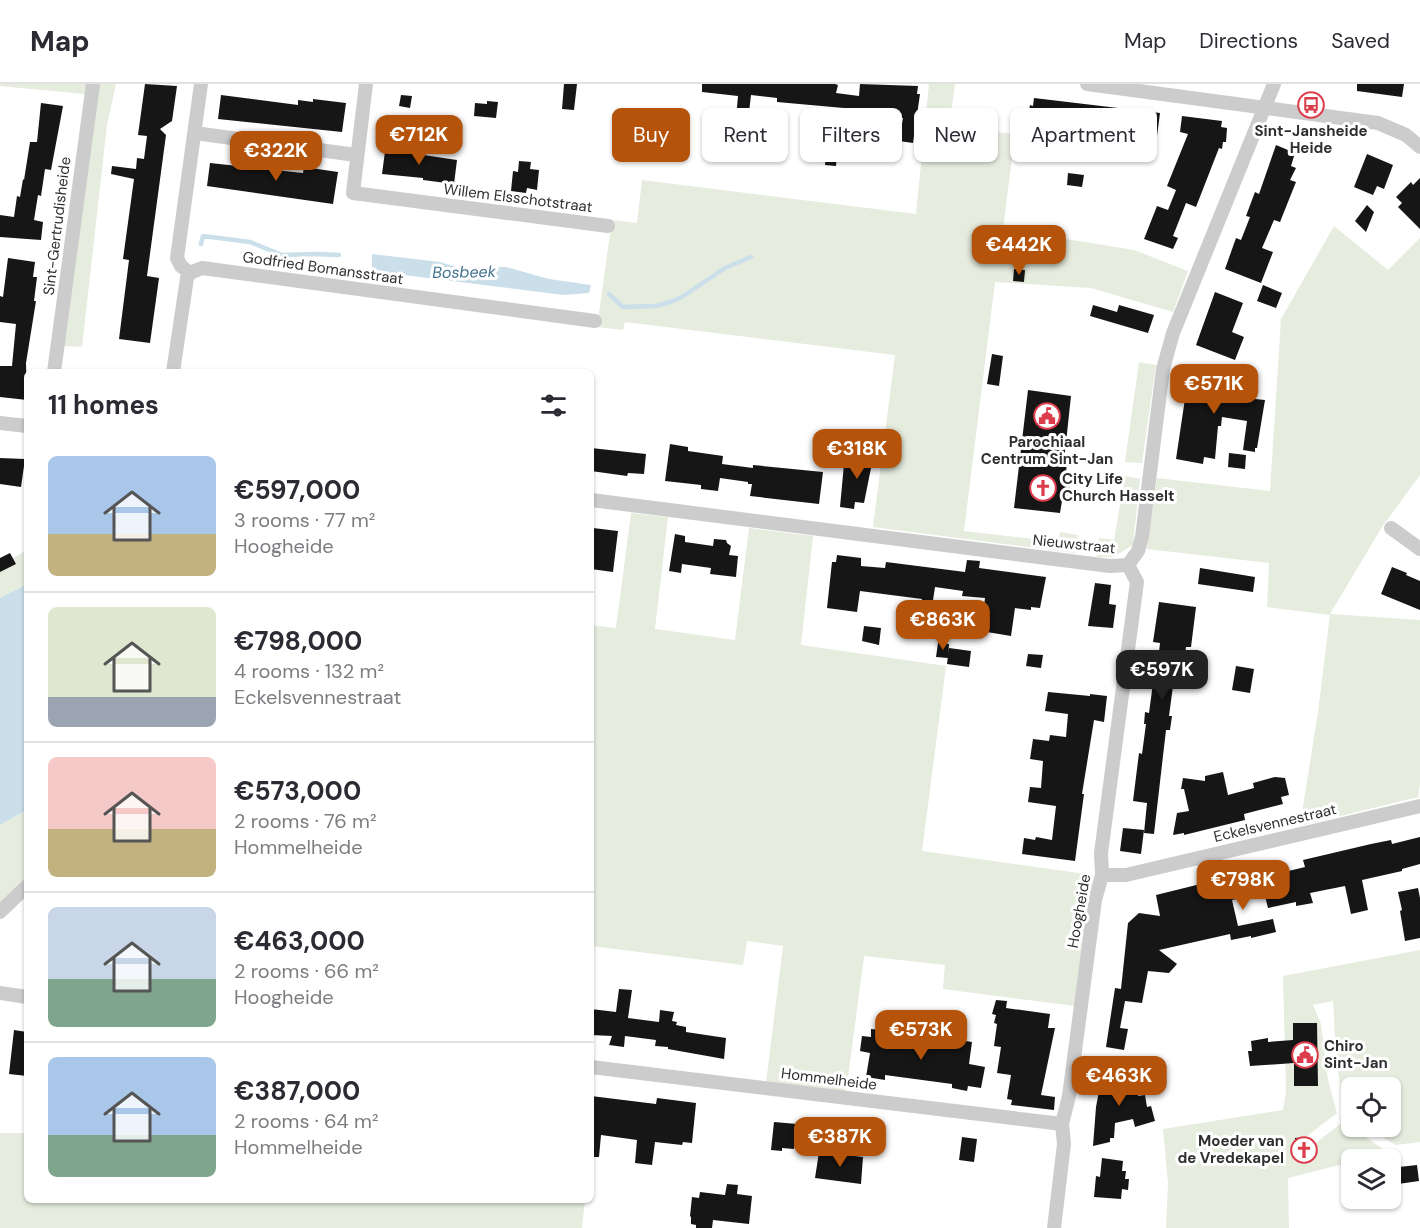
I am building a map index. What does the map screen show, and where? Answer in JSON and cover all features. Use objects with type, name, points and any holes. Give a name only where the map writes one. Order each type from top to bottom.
[{"type":"street","name":"Sint-Gertrudisheide","points":[[54,369],[93,84]]},
{"type":"street","points":[[173,369],[185,284],[190,273],[181,266],[177,258],[201,84]]},
{"type":"street","name":"Willem Elsschotstraat","points":[[366,84],[353,192],[609,225]]},
{"type":"street","points":[[1088,84],[1378,123],[1406,135],[1420,147]]},
{"type":"street","name":"Nieuwstraat","points":[[594,500],[1110,566],[1128,565],[1138,551],[1142,537],[1163,369],[1173,333],[1274,84]]},
{"type":"street","points":[[195,133],[356,155]]},
{"type":"street","name":"Godfried Bomansstraat","points":[[190,273],[202,268],[596,321]]},
{"type":"street","points":[[0,423],[24,426]]},
{"type":"street","points":[[1391,528],[1420,549]]},
{"type":"street","name":"Hoogheide","points":[[1054,1228],[1064,1144],[1062,1124],[1069,1096],[1095,900],[1102,874],[1101,853],[1137,582],[1128,565]]},
{"type":"street","name":"Eckelsvennestraat","points":[[1102,874],[1126,875],[1420,806]]},
{"type":"street","points":[[0,912],[24,889]]},
{"type":"street","points":[[0,993],[24,997]]},
{"type":"street","name":"Hommelheide","points":[[594,1067],[1062,1124]]},
{"type":"shaded area","points":[[0,84],[87,84],[85,94],[0,86]]},
{"type":"shaded area","points":[[97,84],[116,84],[107,125],[82,347],[64,346]]},
{"type":"shaded area","points":[[929,84],[955,84],[952,108],[927,108]]},
{"type":"shaded area","points":[[998,132],[1010,134],[1011,162],[1003,229],[1134,250],[1188,271],[1173,312],[1091,288],[995,282],[964,531],[1058,542],[1060,532],[1078,535],[1075,553],[873,527],[895,355],[625,322],[623,330],[597,327],[612,220],[637,223],[642,180],[916,214],[921,162],[998,162]]},
{"type":"shaded area","points":[[1334,226],[1388,270],[1420,238],[1420,475],[1382,527],[1330,614],[1420,620],[1420,783],[1418,797],[1300,826],[1330,615],[1267,607],[1269,563],[1147,549],[1157,478],[1270,491],[1281,319]]},
{"type":"shaded area","points":[[1139,362],[1156,365],[1142,463],[1125,462]]},
{"type":"shaded area","points":[[1125,476],[1140,479],[1133,545],[1113,557],[1097,557],[1099,538],[1114,540]]},
{"type":"shaded area","points":[[631,513],[668,517],[655,629],[735,640],[749,528],[813,536],[801,645],[946,666],[922,851],[1093,875],[1075,1006],[943,989],[945,965],[864,956],[846,1093],[766,1083],[783,946],[747,941],[743,965],[594,946],[594,625],[616,628]]},
{"type":"shaded area","points":[[24,552],[24,586],[0,598],[0,566]]},
{"type":"shaded area","points":[[24,812],[24,882],[0,905],[0,825]]},
{"type":"shaded area","points":[[1420,950],[1420,1142],[1396,1145],[1382,1137],[1401,1137],[1401,1077],[1341,1077],[1341,1087],[1335,1043],[1333,1001],[1313,1005],[1321,1024],[1328,1080],[1337,1113],[1306,1137],[1313,1145],[1341,1124],[1341,1137],[1365,1137],[1383,1149],[1341,1149],[1341,1165],[1288,1178],[1289,1228],[1166,1228],[1168,1183],[1163,1129],[1283,1110],[1286,1092],[1283,976]]},
{"type":"shaded area","points":[[0,1133],[24,1133],[24,1203],[585,1203],[582,1228],[0,1228]]},
{"type":"water","points":[[372,254],[440,262],[457,267],[506,267],[549,279],[591,285],[589,293],[563,295],[372,271]]},
{"type":"water","points":[[24,586],[24,812],[0,825],[0,598]]},
{"type":"building","points":[[145,84],[177,86],[172,121],[160,129],[166,135],[147,276],[159,278],[150,343],[119,339],[129,260],[123,259],[134,179],[111,174],[112,166],[136,169],[137,158],[144,159],[147,136],[138,135]]},
{"type":"building","points":[[564,84],[577,84],[574,110],[562,109]]},
{"type":"building","points":[[702,84],[835,84],[838,85],[836,93],[859,96],[860,84],[918,86],[917,94],[920,94],[918,108],[914,108],[913,143],[902,141],[902,108],[844,108],[777,102],[777,98],[751,95],[750,108],[737,108],[738,96],[702,92]]},
{"type":"building","points":[[1357,84],[1404,84],[1402,97],[1357,91]]},
{"type":"building","points":[[221,95],[298,105],[298,100],[313,102],[313,99],[346,103],[342,132],[218,119]]},
{"type":"building","points":[[401,95],[412,96],[410,108],[399,106]]},
{"type":"building","points":[[1034,98],[1118,108],[1030,108],[1030,105],[1033,106]]},
{"type":"building","points":[[487,101],[498,102],[496,118],[474,116],[475,103],[487,104]]},
{"type":"building","points":[[41,103],[63,106],[51,170],[45,169],[41,196],[38,195],[34,220],[43,222],[41,240],[0,237],[0,215],[14,217],[17,196],[20,197],[24,180],[30,142],[37,142]]},
{"type":"building","points":[[1157,113],[1160,113],[1157,136]]},
{"type":"building","points":[[1182,116],[1222,121],[1221,127],[1227,128],[1226,142],[1223,142],[1222,149],[1219,148],[1196,207],[1186,203],[1173,236],[1178,238],[1173,249],[1144,239],[1157,206],[1168,210],[1176,190],[1167,186],[1188,134],[1180,132]]},
{"type":"building","points":[[386,144],[397,146],[397,151],[457,160],[454,184],[382,174]]},
{"type":"building","points":[[1276,145],[1295,153],[1291,166],[1296,168],[1290,180],[1296,182],[1280,222],[1274,220],[1262,248],[1273,252],[1261,283],[1225,269],[1236,238],[1241,240],[1250,217],[1246,216],[1255,192],[1259,194]]},
{"type":"building","points":[[1367,154],[1393,165],[1384,189],[1377,186],[1373,195],[1354,187]]},
{"type":"building","points":[[519,161],[531,162],[530,169],[539,170],[537,190],[527,188],[526,193],[511,191],[513,171],[518,172]]},
{"type":"building","points":[[825,162],[836,162],[836,166],[825,165]]},
{"type":"building","points":[[210,163],[303,173],[304,167],[338,172],[333,204],[207,186]]},
{"type":"building","points":[[1068,173],[1084,175],[1082,187],[1067,185]]},
{"type":"building","points":[[1420,178],[1420,229],[1398,207],[1402,203],[1396,197],[1411,182],[1413,185]]},
{"type":"building","points":[[1367,205],[1374,212],[1366,232],[1355,221]]},
{"type":"building","points":[[8,258],[35,262],[33,277],[37,277],[34,301],[36,301],[26,369],[24,369],[24,400],[0,397],[0,366],[12,366],[16,324],[0,322],[0,296],[3,297]]},
{"type":"building","points":[[1014,269],[1025,270],[1024,282],[1013,281]]},
{"type":"building","points":[[1263,285],[1282,293],[1276,308],[1257,301]]},
{"type":"building","points":[[1215,292],[1243,303],[1232,332],[1244,337],[1235,360],[1196,345]]},
{"type":"building","points":[[1093,305],[1117,312],[1119,305],[1154,315],[1148,333],[1090,316]]},
{"type":"building","points":[[992,354],[1003,356],[999,386],[987,384]]},
{"type":"building","points":[[1190,365],[1228,370],[1226,396],[1265,400],[1255,452],[1243,450],[1247,421],[1222,417],[1221,426],[1218,426],[1215,459],[1204,457],[1203,464],[1176,459]]},
{"type":"building","points":[[1028,390],[1071,396],[1064,461],[1067,461],[1066,473],[1071,474],[1068,502],[1062,501],[1060,513],[1014,508]]},
{"type":"building","points":[[670,444],[688,447],[688,451],[723,456],[722,464],[823,472],[819,504],[750,496],[752,484],[748,482],[720,478],[718,491],[701,489],[701,485],[665,481]]},
{"type":"building","points":[[862,447],[875,448],[864,503],[855,502],[854,509],[840,507],[844,464],[860,467]]},
{"type":"building","points":[[594,448],[646,454],[644,474],[628,473],[627,476],[594,471]]},
{"type":"building","points":[[1229,453],[1246,455],[1245,469],[1228,467]]},
{"type":"building","points":[[0,458],[24,459],[21,487],[0,484]]},
{"type":"building","points":[[594,528],[618,531],[613,572],[594,569]]},
{"type":"building","points":[[675,534],[685,536],[685,542],[713,546],[714,539],[726,540],[731,546],[729,555],[738,556],[736,577],[710,574],[711,568],[682,564],[681,573],[669,571]]},
{"type":"building","points":[[10,553],[16,564],[0,572],[0,558]]},
{"type":"building","points":[[837,555],[861,558],[861,566],[885,568],[886,562],[965,572],[967,560],[980,561],[979,568],[1046,577],[1040,608],[1031,607],[1031,610],[1015,608],[1011,636],[981,631],[985,598],[962,596],[963,591],[935,587],[932,607],[921,606],[922,599],[860,591],[857,612],[827,608],[832,562],[836,562]]},
{"type":"building","points":[[1392,567],[1420,581],[1420,610],[1381,594]]},
{"type":"building","points":[[1200,568],[1255,577],[1253,592],[1198,584]]},
{"type":"building","points":[[1095,583],[1111,585],[1109,604],[1116,605],[1113,628],[1088,626]]},
{"type":"building","points":[[1159,602],[1196,607],[1191,647],[1186,647],[1181,687],[1173,686],[1169,716],[1172,716],[1170,730],[1166,730],[1154,834],[1144,833],[1147,803],[1133,801],[1139,753],[1142,754],[1146,724],[1144,724],[1145,712],[1149,713],[1153,683],[1148,682],[1149,669],[1157,670],[1160,643],[1153,642]]},
{"type":"building","points":[[864,626],[881,628],[879,645],[862,641]]},
{"type":"building","points":[[938,643],[949,644],[948,658],[936,657]]},
{"type":"building","points":[[949,648],[971,651],[969,667],[947,664]]},
{"type":"building","points":[[1028,654],[1043,655],[1041,668],[1026,666]]},
{"type":"building","points":[[1236,666],[1254,669],[1250,693],[1232,690]]},
{"type":"building","points":[[1048,692],[1107,696],[1104,722],[1094,720],[1082,794],[1084,794],[1075,861],[1022,854],[1024,838],[1035,840],[1036,837],[1052,840],[1056,806],[1028,802],[1030,787],[1041,788],[1043,761],[1030,759],[1033,739],[1049,741],[1050,735],[1066,737],[1068,714],[1045,711]]},
{"type":"building","points":[[1223,772],[1228,795],[1254,788],[1253,783],[1275,777],[1285,778],[1289,795],[1281,797],[1283,804],[1244,814],[1245,820],[1184,835],[1184,833],[1173,835],[1177,813],[1189,811],[1184,789],[1181,789],[1183,778],[1205,781],[1205,776]]},
{"type":"building","points":[[1123,828],[1144,830],[1141,854],[1120,851]]},
{"type":"building","points":[[1420,837],[1420,864],[1402,869],[1402,871],[1362,880],[1368,910],[1351,914],[1345,886],[1310,893],[1313,903],[1296,906],[1296,902],[1268,908],[1264,892],[1232,900],[1238,926],[1273,919],[1276,932],[1231,940],[1230,934],[1159,950],[1177,964],[1169,973],[1148,971],[1142,1003],[1125,1001],[1120,1028],[1128,1029],[1124,1050],[1106,1047],[1115,988],[1121,989],[1128,923],[1139,913],[1160,916],[1156,895],[1245,873],[1246,878],[1271,872],[1272,875],[1305,867],[1303,860],[1391,840],[1392,844]]},
{"type":"building","points":[[1418,888],[1420,938],[1405,941],[1398,892]]},
{"type":"building","points":[[619,989],[632,990],[628,1018],[659,1022],[660,1010],[674,1012],[672,1021],[677,1022],[676,1025],[686,1027],[686,1032],[726,1038],[724,1059],[655,1046],[656,1040],[625,1036],[624,1047],[609,1045],[612,1036],[594,1035],[594,1009],[616,1012]]},
{"type":"building","points":[[996,1000],[1007,1001],[1006,1008],[1050,1014],[1048,1028],[1055,1028],[1041,1095],[1055,1097],[1054,1110],[1011,1105],[1012,1100],[1007,1099],[1011,1075],[997,1073],[1001,1047],[994,1046],[997,1024],[994,1023],[996,1015],[992,1014]]},
{"type":"building","points":[[1293,1023],[1317,1023],[1318,1086],[1294,1086],[1294,1063],[1250,1066],[1248,1051],[1252,1051],[1251,1041],[1268,1038],[1268,1042],[1293,1040]]},
{"type":"building","points":[[871,1029],[890,1031],[889,1039],[952,1047],[954,1039],[972,1042],[969,1064],[985,1067],[981,1088],[968,1086],[967,1091],[952,1088],[952,1084],[885,1075],[885,1080],[866,1077],[870,1053],[860,1051],[862,1036],[871,1037]]},
{"type":"building","points":[[14,1030],[24,1032],[24,1076],[9,1074]]},
{"type":"building","points":[[1102,1075],[1140,1080],[1138,1096],[1145,1095],[1147,1107],[1151,1106],[1155,1121],[1135,1127],[1133,1119],[1115,1123],[1114,1138],[1110,1138],[1110,1142],[1093,1146],[1096,1107]]},
{"type":"building","points":[[594,1096],[656,1104],[657,1098],[696,1103],[692,1143],[683,1142],[682,1145],[655,1142],[652,1165],[635,1163],[637,1140],[601,1135],[599,1157],[594,1157]]},
{"type":"building","points":[[774,1122],[797,1124],[794,1149],[771,1150]]},
{"type":"building","points":[[962,1137],[977,1139],[974,1162],[959,1160]]},
{"type":"building","name":"Moeder van de Vredekapel","points":[[1306,1137],[1313,1145],[1313,1155],[1295,1155],[1295,1138]]},
{"type":"building","points":[[819,1152],[863,1157],[861,1184],[815,1178]]},
{"type":"building","points":[[1102,1158],[1123,1161],[1122,1171],[1126,1171],[1125,1179],[1129,1179],[1128,1190],[1122,1189],[1121,1199],[1094,1197],[1096,1176],[1100,1177]]},
{"type":"building","points":[[1417,1165],[1419,1181],[1401,1184],[1401,1167]]},
{"type":"building","points":[[727,1184],[738,1185],[737,1194],[752,1196],[749,1224],[713,1220],[712,1228],[696,1228],[696,1225],[691,1224],[692,1197],[699,1198],[700,1192],[725,1195]]},
{"type":"waterway","name":"Bosbeek","points":[[201,244],[203,236],[250,242],[282,255],[339,255]]},
{"type":"waterway","name":"Bosbeek","points":[[609,294],[623,307],[656,306],[682,297],[725,268],[751,257]]},
{"type":"place","name":"Sint-Jansheide Heide","points":[[1311,105]]},
{"type":"place","name":"Parochiaal Centrum Sint-Jan","points":[[1047,416]]},
{"type":"place","name":"City Life Church Hasselt","points":[[1043,488]]},
{"type":"place","name":"Chiro Sint-Jan","points":[[1305,1055]]},
{"type":"place","name":"Moeder van de Vredekapel","points":[[1304,1150]]}]
